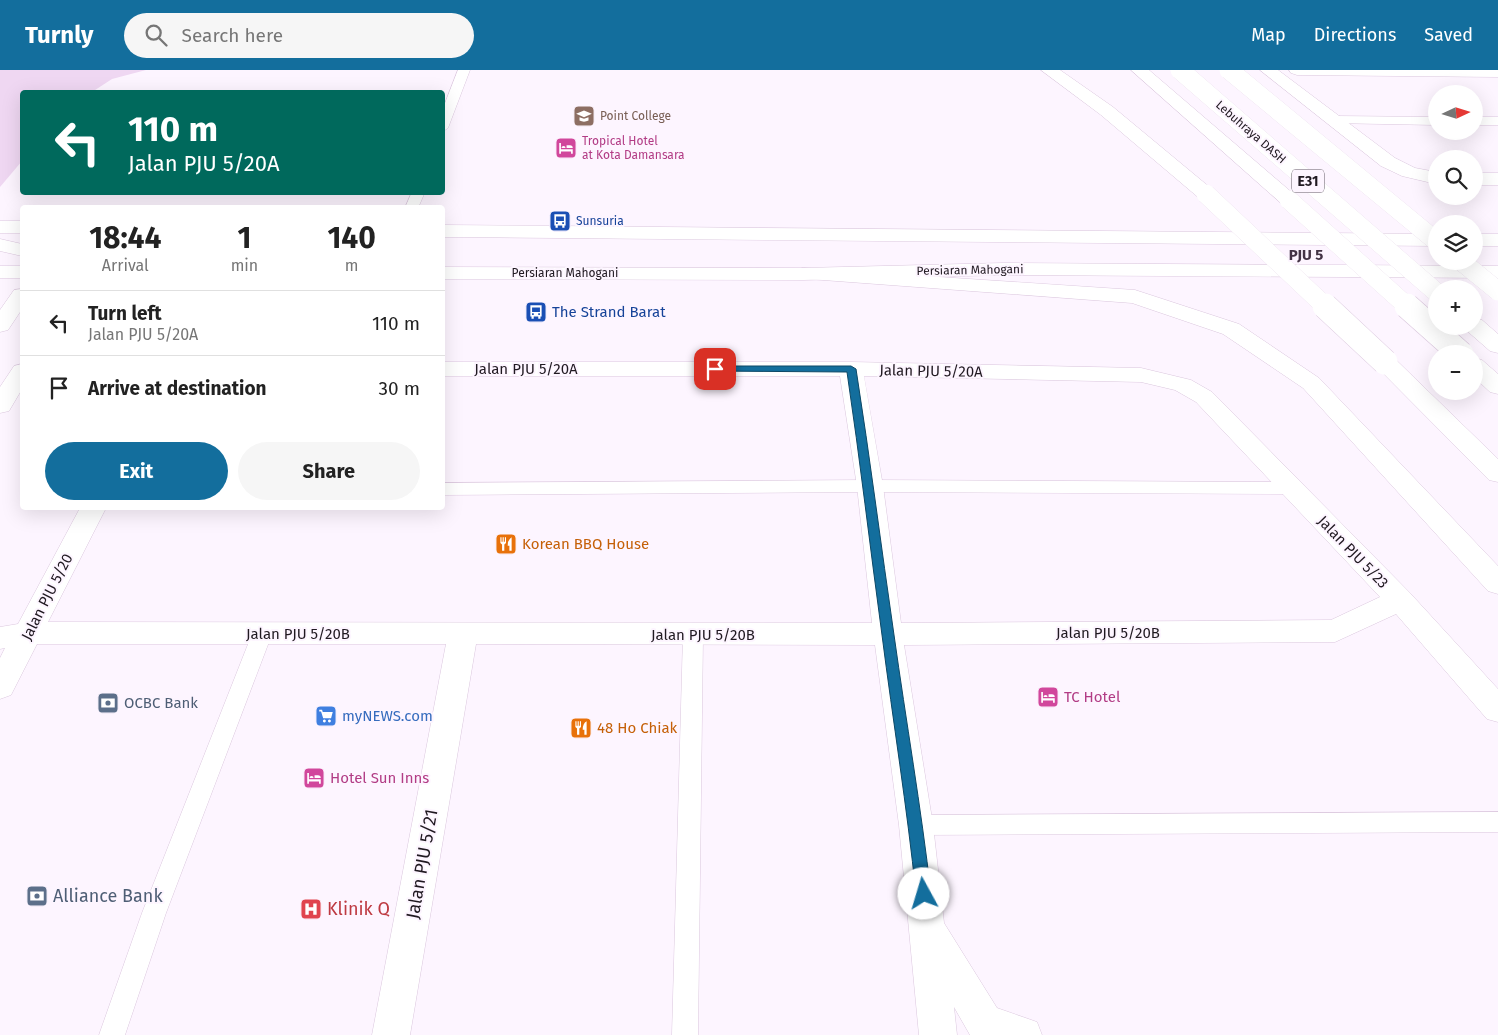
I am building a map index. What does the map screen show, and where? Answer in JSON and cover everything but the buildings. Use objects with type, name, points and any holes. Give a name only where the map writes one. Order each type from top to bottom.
[{"type":"main road","points":[[1049,70],[1107,111],[1206,194],[1385,362],[1498,474]]},
{"type":"main road","points":[[1139,70],[1289,200],[1451,345]]},
{"type":"main road","name":"Lebuhraya DASH","points":[[1180,70],[1428,285]]},
{"type":"main road","name":"E31","points":[[1229,70],[1428,233]]},
{"type":"main road","points":[[1268,70],[1388,162],[1409,172],[1428,176]]},
{"type":"main road","points":[[1297,70],[1498,72]]},
{"type":"main road","points":[[1483,179],[1498,179]]},
{"type":"main road","points":[[0,227],[20,227]]},
{"type":"main road","points":[[445,231],[1428,240]]},
{"type":"main road","points":[[1483,240],[1498,240]]},
{"type":"main road","points":[[0,245],[20,250]]},
{"type":"main road","name":"Persiaran Mahogani","points":[[445,273],[803,274],[1128,269],[1498,272]]},
{"type":"main road","points":[[1472,270],[1498,291]]},
{"type":"main road","points":[[0,272],[20,272]]},
{"type":"main road","points":[[803,274],[1135,297],[1231,329],[1311,383],[1498,584]]},
{"type":"main road","points":[[0,325],[20,299]]},
{"type":"main road","points":[[1483,333],[1498,346]]},
{"type":"main road","name":"Jalan PJU 5/20A","points":[[445,369],[851,369],[1141,375],[1183,385],[1204,398]]},
{"type":"main road","points":[[851,369],[870,486],[888,634],[916,824],[938,1035]]},
{"type":"main road","points":[[1483,373],[1498,387]]},
{"type":"main road","points":[[0,406],[20,375]]},
{"type":"main road","name":"Jalan PJU 5/23","points":[[1204,398],[1400,600],[1498,710]]},
{"type":"main road","points":[[0,426],[20,400]]},
{"type":"main road","name":"Jalan PJU 5/20","points":[[0,686],[92,510]]},
{"type":"main road","name":"Jalan PJU 5/20B","points":[[0,638],[28,633],[692,635],[1335,631],[1400,600]]},
{"type":"main road","name":"Jalan PJU 5/21","points":[[391,1035],[463,634]]},
{"type":"main road","points":[[927,928],[984,1022],[1024,1035]]},
{"type":"lane","points":[[447,104],[464,70]]},
{"type":"lane","points":[[1334,120],[1428,121]]},
{"type":"lane","points":[[1483,121],[1498,121]]},
{"type":"lane","points":[[445,489],[870,486],[1292,488]]},
{"type":"lane","points":[[112,1035],[158,904],[262,634]]},
{"type":"lane","points":[[685,1035],[692,635]]},
{"type":"lane","points":[[916,824],[1498,822]]},
{"type":"shaded area","points":[[0,70],[146,70],[112,79],[95,90],[20,90],[20,163],[0,187]]},
{"type":"place","name":"Point College","points":[[584,116]]},
{"type":"place","name":"Tropical Hotel at Kota Damansara","points":[[566,148]]},
{"type":"place","name":"Sunsuria","points":[[560,221]]},
{"type":"place","name":"The Strand Barat","points":[[536,312]]},
{"type":"place","name":"Korean BBQ House","points":[[506,544]]},
{"type":"place","name":"TC Hotel","points":[[1048,697]]},
{"type":"place","name":"OCBC Bank","points":[[108,703]]},
{"type":"place","name":"myNEWS.com","points":[[326,716]]},
{"type":"place","name":"48 Ho Chiak","points":[[581,728]]},
{"type":"place","name":"Hotel Sun Inns","points":[[314,778]]},
{"type":"place","name":"Alliance Bank","points":[[37,896]]},
{"type":"place","name":"Klinik Q","points":[[311,909]]},
{"type":"district","name":"PJU 5","points":[[1306,255]]},
{"type":"route","points":[[715,369],[851,369],[870,486],[888,634],[916,824],[924,894]]}]
